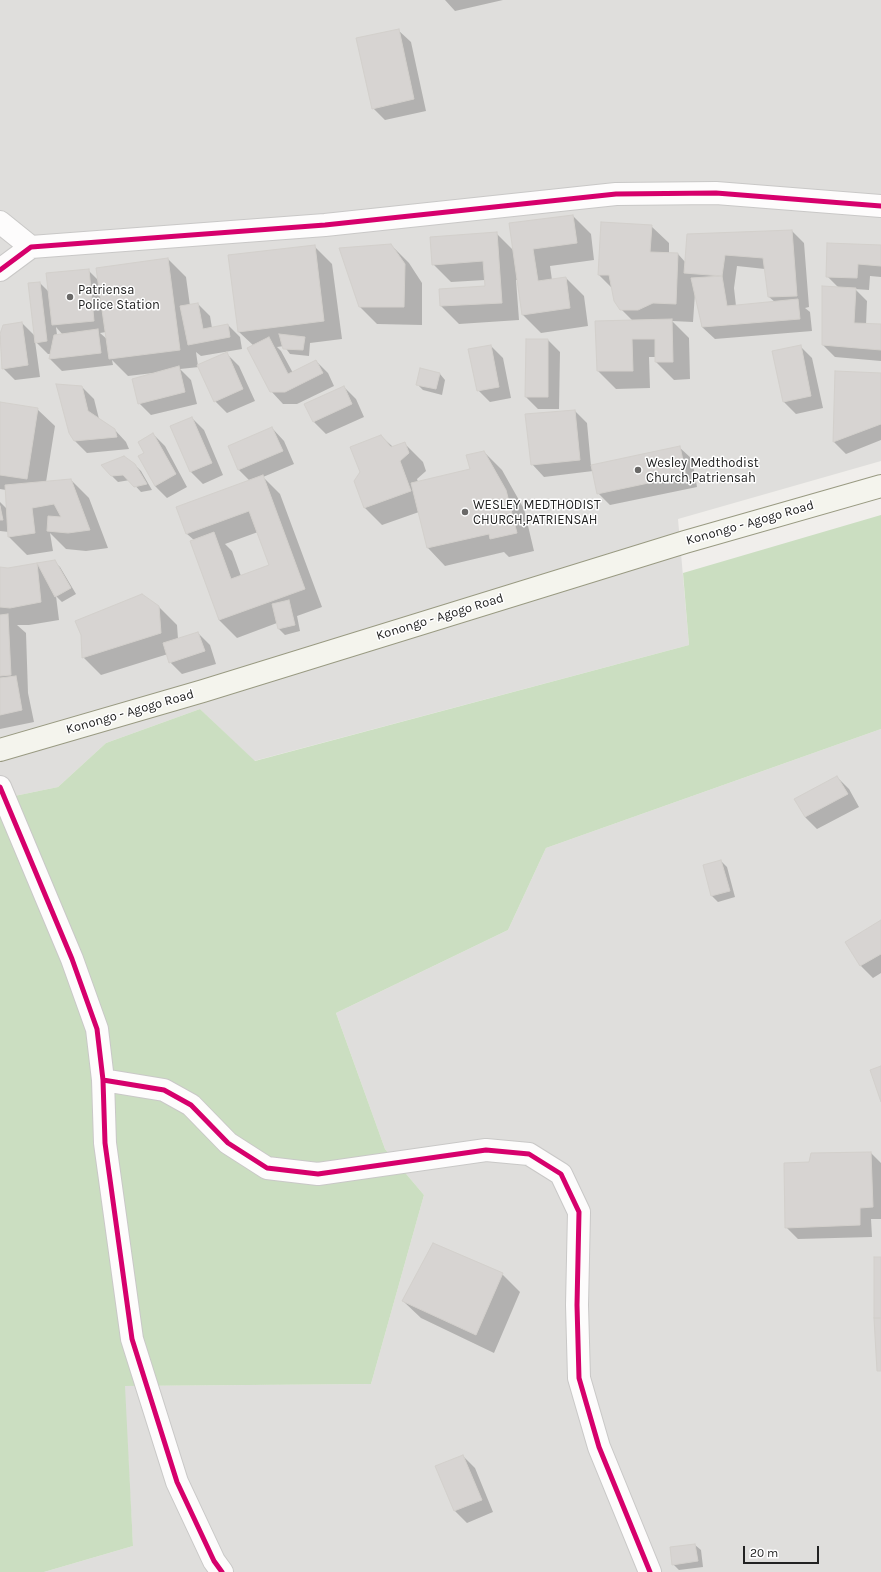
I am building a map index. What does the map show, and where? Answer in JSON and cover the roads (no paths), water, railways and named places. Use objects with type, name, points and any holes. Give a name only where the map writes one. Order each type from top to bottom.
[{"type":"main road","name":"Konongo - Agogo Road","points":[[0,750],[203,691],[677,544],[881,486]]},
{"type":"street","points":[[0,270],[31,247],[325,226],[616,194],[716,193],[881,206]]},
{"type":"street","points":[[0,222],[31,247]]},
{"type":"street","points":[[0,787],[72,959],[97,1029],[103,1080],[105,1143],[132,1339],[178,1482],[214,1560],[222,1572]]},
{"type":"street","points":[[103,1080],[164,1090],[192,1105],[228,1143],[267,1168],[318,1174],[486,1150],[530,1154],[561,1174],[579,1212],[577,1305],[579,1378],[599,1447],[650,1572]]},
{"type":"place","name":"Patriensa Police Station","points":[[70,297]]},
{"type":"place","name":"Wesley Medthodist Church,Patriensah","points":[[638,470]]},
{"type":"place","name":"WESLEY MEDTHODIST CHURCH,PATRIENSAH","points":[[465,512]]}]
